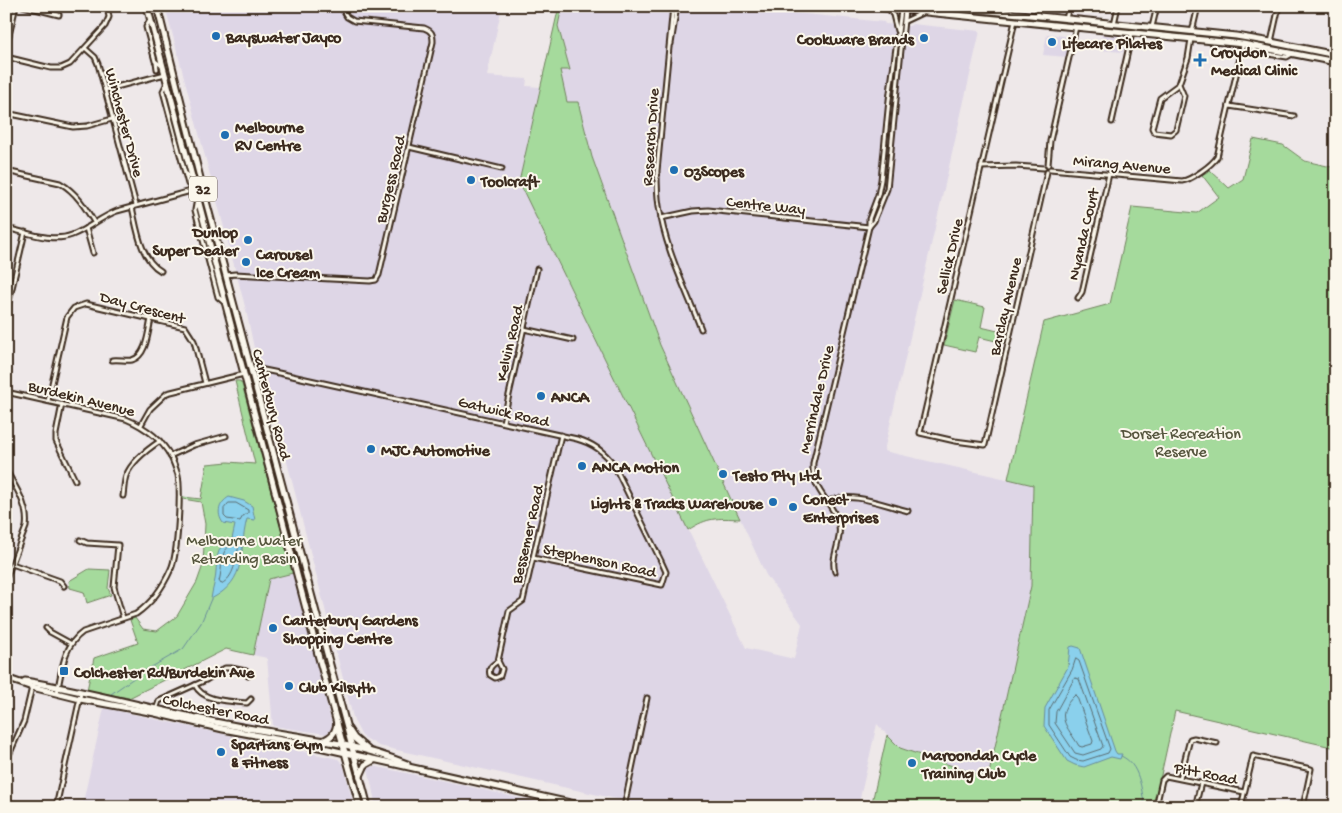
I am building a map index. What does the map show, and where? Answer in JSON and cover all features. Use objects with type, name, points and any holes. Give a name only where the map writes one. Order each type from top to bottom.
[{"type":"main road","name":"Canterbury Road","points":[[147,6],[160,68],[165,74],[360,807]]},
{"type":"main road","name":"Canterbury Road","points":[[157,6],[277,470],[368,807]]},
{"type":"main road","points":[[868,6],[903,8],[925,12],[1243,44],[1336,62]]},
{"type":"main road","points":[[941,6],[1192,32],[1271,42],[1336,56]]},
{"type":"main road","points":[[1015,14],[1015,20]]},
{"type":"main road","points":[[1113,31],[1114,24]]},
{"type":"main road","points":[[1191,39],[1192,32]]},
{"type":"main road","points":[[1270,48],[1271,42]]},
{"type":"main road","points":[[165,74],[173,72]]},
{"type":"main road","points":[[244,374],[251,370]]},
{"type":"main road","points":[[270,472],[277,470]]},
{"type":"main road","points":[[323,671],[331,669]]},
{"type":"main road","name":"Colchester Road","points":[[32,685],[243,728],[352,747],[370,751],[419,768]]},
{"type":"main road","name":"Colchester Road","points":[[156,711],[223,729],[419,768],[588,807]]},
{"type":"main road","points":[[322,741],[335,732],[337,719]]},
{"type":"main road","points":[[346,724],[354,738],[370,751]]},
{"type":"main road","points":[[360,776],[364,765],[370,761],[377,760]]},
{"type":"street","points":[[6,48],[16,6]]},
{"type":"street","points":[[23,6],[58,14]]},
{"type":"street","points":[[6,57],[42,66],[61,68],[70,64],[86,49],[108,22],[109,17],[106,6]]},
{"type":"street","name":"Burgess Road","points":[[226,275],[370,281],[376,280],[379,275],[434,42],[433,34],[424,28],[354,21],[347,17],[344,12],[345,6]]},
{"type":"street","name":"Research Drive","points":[[673,6],[657,171],[659,207],[674,261],[701,329]]},
{"type":"street","name":"Research Drive","points":[[668,59],[677,6]]},
{"type":"street","points":[[1037,16],[1039,6]]},
{"type":"street","points":[[1066,19],[1069,6]]},
{"type":"street","points":[[1114,24],[1118,6]]},
{"type":"street","points":[[1152,28],[1157,6]]},
{"type":"street","points":[[1192,32],[1198,6]]},
{"type":"street","points":[[1271,42],[1279,6]]},
{"type":"street","points":[[889,8],[893,14],[898,34]]},
{"type":"street","name":"Merrindale Drive","points":[[869,227],[874,221],[887,189],[904,22],[903,8]]},
{"type":"street","name":"Merrindale Drive","points":[[835,572],[834,562],[840,535],[839,526],[835,515],[814,480],[814,463],[869,227],[868,219],[881,184],[890,88],[903,8]]},
{"type":"street","points":[[904,22],[910,17],[925,12]]},
{"type":"street","name":"Canterbury Road","points":[[150,18],[146,28],[155,61],[160,68]]},
{"type":"street","name":"Sellick Drive","points":[[985,445],[954,441],[920,433],[1015,20]]},
{"type":"street","name":"Barclay Avenue","points":[[985,445],[1047,168],[1050,141],[1076,27]]},
{"type":"street","points":[[1112,122],[1132,33]]},
{"type":"street","points":[[1179,84],[1184,96],[1176,130],[1171,134],[1154,132],[1152,128],[1160,98],[1179,84],[1188,58],[1191,39]]},
{"type":"street","name":"Mirang Avenue","points":[[981,167],[1016,166],[1182,181],[1190,179],[1216,160],[1243,44]]},
{"type":"street","points":[[1251,45],[1255,52],[1284,57],[1294,53]]},
{"type":"street","name":"Winchester Drive","points":[[86,49],[95,57],[98,64],[146,254],[155,267],[161,271]]},
{"type":"street","points":[[105,90],[165,74]]},
{"type":"street","name":"Canterbury Road","points":[[167,82],[163,91],[188,184]]},
{"type":"street","points":[[890,88],[897,88]]},
{"type":"street","points":[[1229,106],[1294,116]]},
{"type":"street","points":[[6,113],[76,128],[112,119]]},
{"type":"street","points":[[886,129],[893,129]]},
{"type":"street","points":[[409,148],[502,169]]},
{"type":"street","points":[[6,170],[54,182],[66,187],[78,198],[94,222]]},
{"type":"street","points":[[185,173],[193,180]]},
{"type":"street","name":"Nyanda Court","points":[[1078,298],[1082,292],[1109,174]]},
{"type":"street","points":[[6,228],[59,238],[73,235],[107,215],[203,187]]},
{"type":"street","name":"Centre Way","points":[[662,218],[692,210],[708,210],[869,227]]},
{"type":"street","points":[[86,228],[93,253]]},
{"type":"street","points":[[6,314],[25,232]]},
{"type":"street","name":"Kelvin Road","points":[[503,422],[537,269]]},
{"type":"street","name":"Day Crescent","points":[[48,401],[67,317],[70,311],[77,306],[86,304],[181,326],[188,330],[194,341],[205,383]]},
{"type":"street","points":[[112,360],[131,360],[141,354],[151,319]]},
{"type":"street","points":[[524,329],[573,340]]},
{"type":"street","name":"Gatwick Road","points":[[251,370],[259,369],[274,372],[503,422],[561,435],[596,447],[614,465],[661,560],[666,572],[662,586]]},
{"type":"street","points":[[141,425],[150,410],[167,393],[244,374]]},
{"type":"street","name":"Burdekin Avenue","points":[[6,392],[126,419],[141,425],[160,441],[170,456],[177,474],[179,488],[175,554],[173,563],[156,596],[136,614],[83,632],[70,644]]},
{"type":"street","points":[[62,404],[56,441],[75,480]]},
{"type":"street","name":"Bessemer Road","points":[[498,661],[490,669],[490,675],[495,678],[500,676],[502,670],[498,661],[509,611],[523,601],[561,435]]},
{"type":"street","points":[[170,456],[194,445],[226,436]]},
{"type":"street","points":[[123,496],[125,478],[129,470],[160,441]]},
{"type":"street","points":[[6,470],[25,506],[27,519],[26,527],[6,579]]},
{"type":"street","points":[[826,502],[834,498],[854,498],[908,511]]},
{"type":"street","points":[[80,540],[87,543],[118,546],[114,587],[123,618]]},
{"type":"street","name":"Stephenson Road","points":[[533,558],[662,586]]},
{"type":"street","points":[[12,564],[60,581],[64,586]]},
{"type":"street","points":[[306,607],[313,606]]},
{"type":"street","points":[[46,628],[70,644],[57,690]]},
{"type":"street","points":[[156,711],[159,701],[228,668],[246,671],[248,676]]},
{"type":"street","points":[[6,792],[9,755],[24,721],[32,685]]},
{"type":"street","points":[[195,685],[200,693],[205,696],[249,701]]},
{"type":"street","points":[[56,807],[81,696]]},
{"type":"street","points":[[624,807],[647,698]]},
{"type":"street","points":[[1180,778],[1190,739],[1194,738],[1217,743]]},
{"type":"street","points":[[1241,807],[1252,756],[1311,769],[1303,807]]},
{"type":"street","name":"Pitt Road","points":[[1156,807],[1164,776],[1168,775],[1244,792]]},
{"type":"street","points":[[1195,807],[1201,783]]},
{"type":"shaded area","points":[[165,6],[502,6],[487,76],[527,79],[526,86],[540,87],[519,182],[746,648],[794,659],[802,624],[766,575],[660,345],[592,157],[578,102],[567,102],[559,70],[570,70],[558,26],[562,6],[726,6],[884,22],[885,24],[910,26],[912,24],[980,31],[884,451],[1033,485],[1031,586],[988,779],[900,748],[877,724],[858,807],[652,807],[379,746],[362,736],[354,721],[263,369],[257,362],[246,310]]},
{"type":"shaded area","points":[[1047,34],[1072,37],[1067,57],[1043,55]]},
{"type":"shaded area","points":[[1102,35],[1125,37],[1123,52],[1099,50]]},
{"type":"shaded area","points":[[293,573],[332,725],[331,730],[326,734],[273,726],[267,658],[253,655],[269,579]]},
{"type":"shaded area","points":[[104,708],[338,759],[343,764],[354,807],[82,807]]},
{"type":"shaded area","points":[[373,766],[558,807],[376,807],[368,768]]},
{"type":"green space","points":[[559,6],[562,6],[558,26],[570,70],[560,70],[567,102],[578,102],[592,157],[660,345],[740,519],[713,519],[688,530],[519,182]]},
{"type":"green space","name":"Dorset Recreation Reserve","points":[[1253,139],[1283,145],[1305,161],[1336,168],[1336,748],[1175,711],[1154,807],[1124,807],[1100,802],[1099,807],[871,807],[887,735],[900,748],[988,778],[1031,586],[1033,485],[1008,479],[1044,322],[1110,304],[1132,207],[1197,213],[1219,197],[1202,175],[1210,170],[1229,188],[1243,179]]},
{"type":"green space","points":[[955,300],[985,307],[981,327],[1006,333],[1004,343],[979,337],[975,352],[944,345]]},
{"type":"green space","name":"Melbourne Water Retarding Basin","points":[[235,381],[240,381],[242,384],[293,573],[269,579],[253,655],[226,649],[129,698],[87,690],[94,658],[138,643],[130,620],[135,618],[143,629],[157,631],[177,616],[197,582],[203,565],[205,524],[201,502],[183,499],[183,497],[201,499],[207,464],[228,462],[255,464]]},
{"type":"green space","points":[[89,569],[110,570],[108,588],[111,595],[87,603],[84,592],[70,588],[69,581]]},
{"type":"water","points":[[229,497],[244,501],[252,506],[255,520],[247,519],[237,574],[223,591],[211,599],[219,552],[223,544],[232,539],[235,525],[223,523],[219,512],[221,505]]},
{"type":"water","points":[[1070,647],[1080,648],[1115,751],[1117,754],[1122,754],[1120,759],[1111,757],[1084,767],[1075,765],[1067,761],[1044,726],[1045,708],[1068,667]]},
{"type":"waterway","points":[[111,694],[141,673],[183,649],[201,623],[211,599]]},
{"type":"waterway","points":[[1121,756],[1136,771],[1145,807]]},
{"type":"place","name":"Bayswater Jayco","points":[[216,36]]},
{"type":"place","name":"Cookware Brands","points":[[924,38]]},
{"type":"place","name":"Lifecare Pilates","points":[[1052,42]]},
{"type":"place","name":"Croydon Medical Clinic","points":[[1200,60]]},
{"type":"place","name":"Melbourne RV Centre","points":[[225,135]]},
{"type":"place","name":"OzScopes","points":[[674,170]]},
{"type":"place","name":"Toolcraft","points":[[471,180]]},
{"type":"place","name":"Dunlop Super Dealer","points":[[248,240]]},
{"type":"place","name":"Carousel Ice Cream","points":[[246,262]]},
{"type":"place","name":"ANCA","points":[[541,396]]},
{"type":"place","name":"MJC Automotive","points":[[371,449]]},
{"type":"place","name":"ANCA Motion","points":[[582,466]]},
{"type":"place","name":"Testo Pty Ltd","points":[[723,474]]},
{"type":"place","name":"Lights & Tracks Warehouse","points":[[773,502]]},
{"type":"place","name":"Conect Enterprises","points":[[793,507]]},
{"type":"place","name":"Canterbury Gardens Shopping Centre","points":[[273,628]]},
{"type":"place","name":"Colchester Rd/Burdekin Ave","points":[[64,671]]},
{"type":"place","name":"Club Kilsyth","points":[[289,686]]},
{"type":"place","name":"Spartans Gym & Fitness","points":[[221,752]]},
{"type":"place","name":"Maroondah Cycle Training Club","points":[[912,763]]}]
